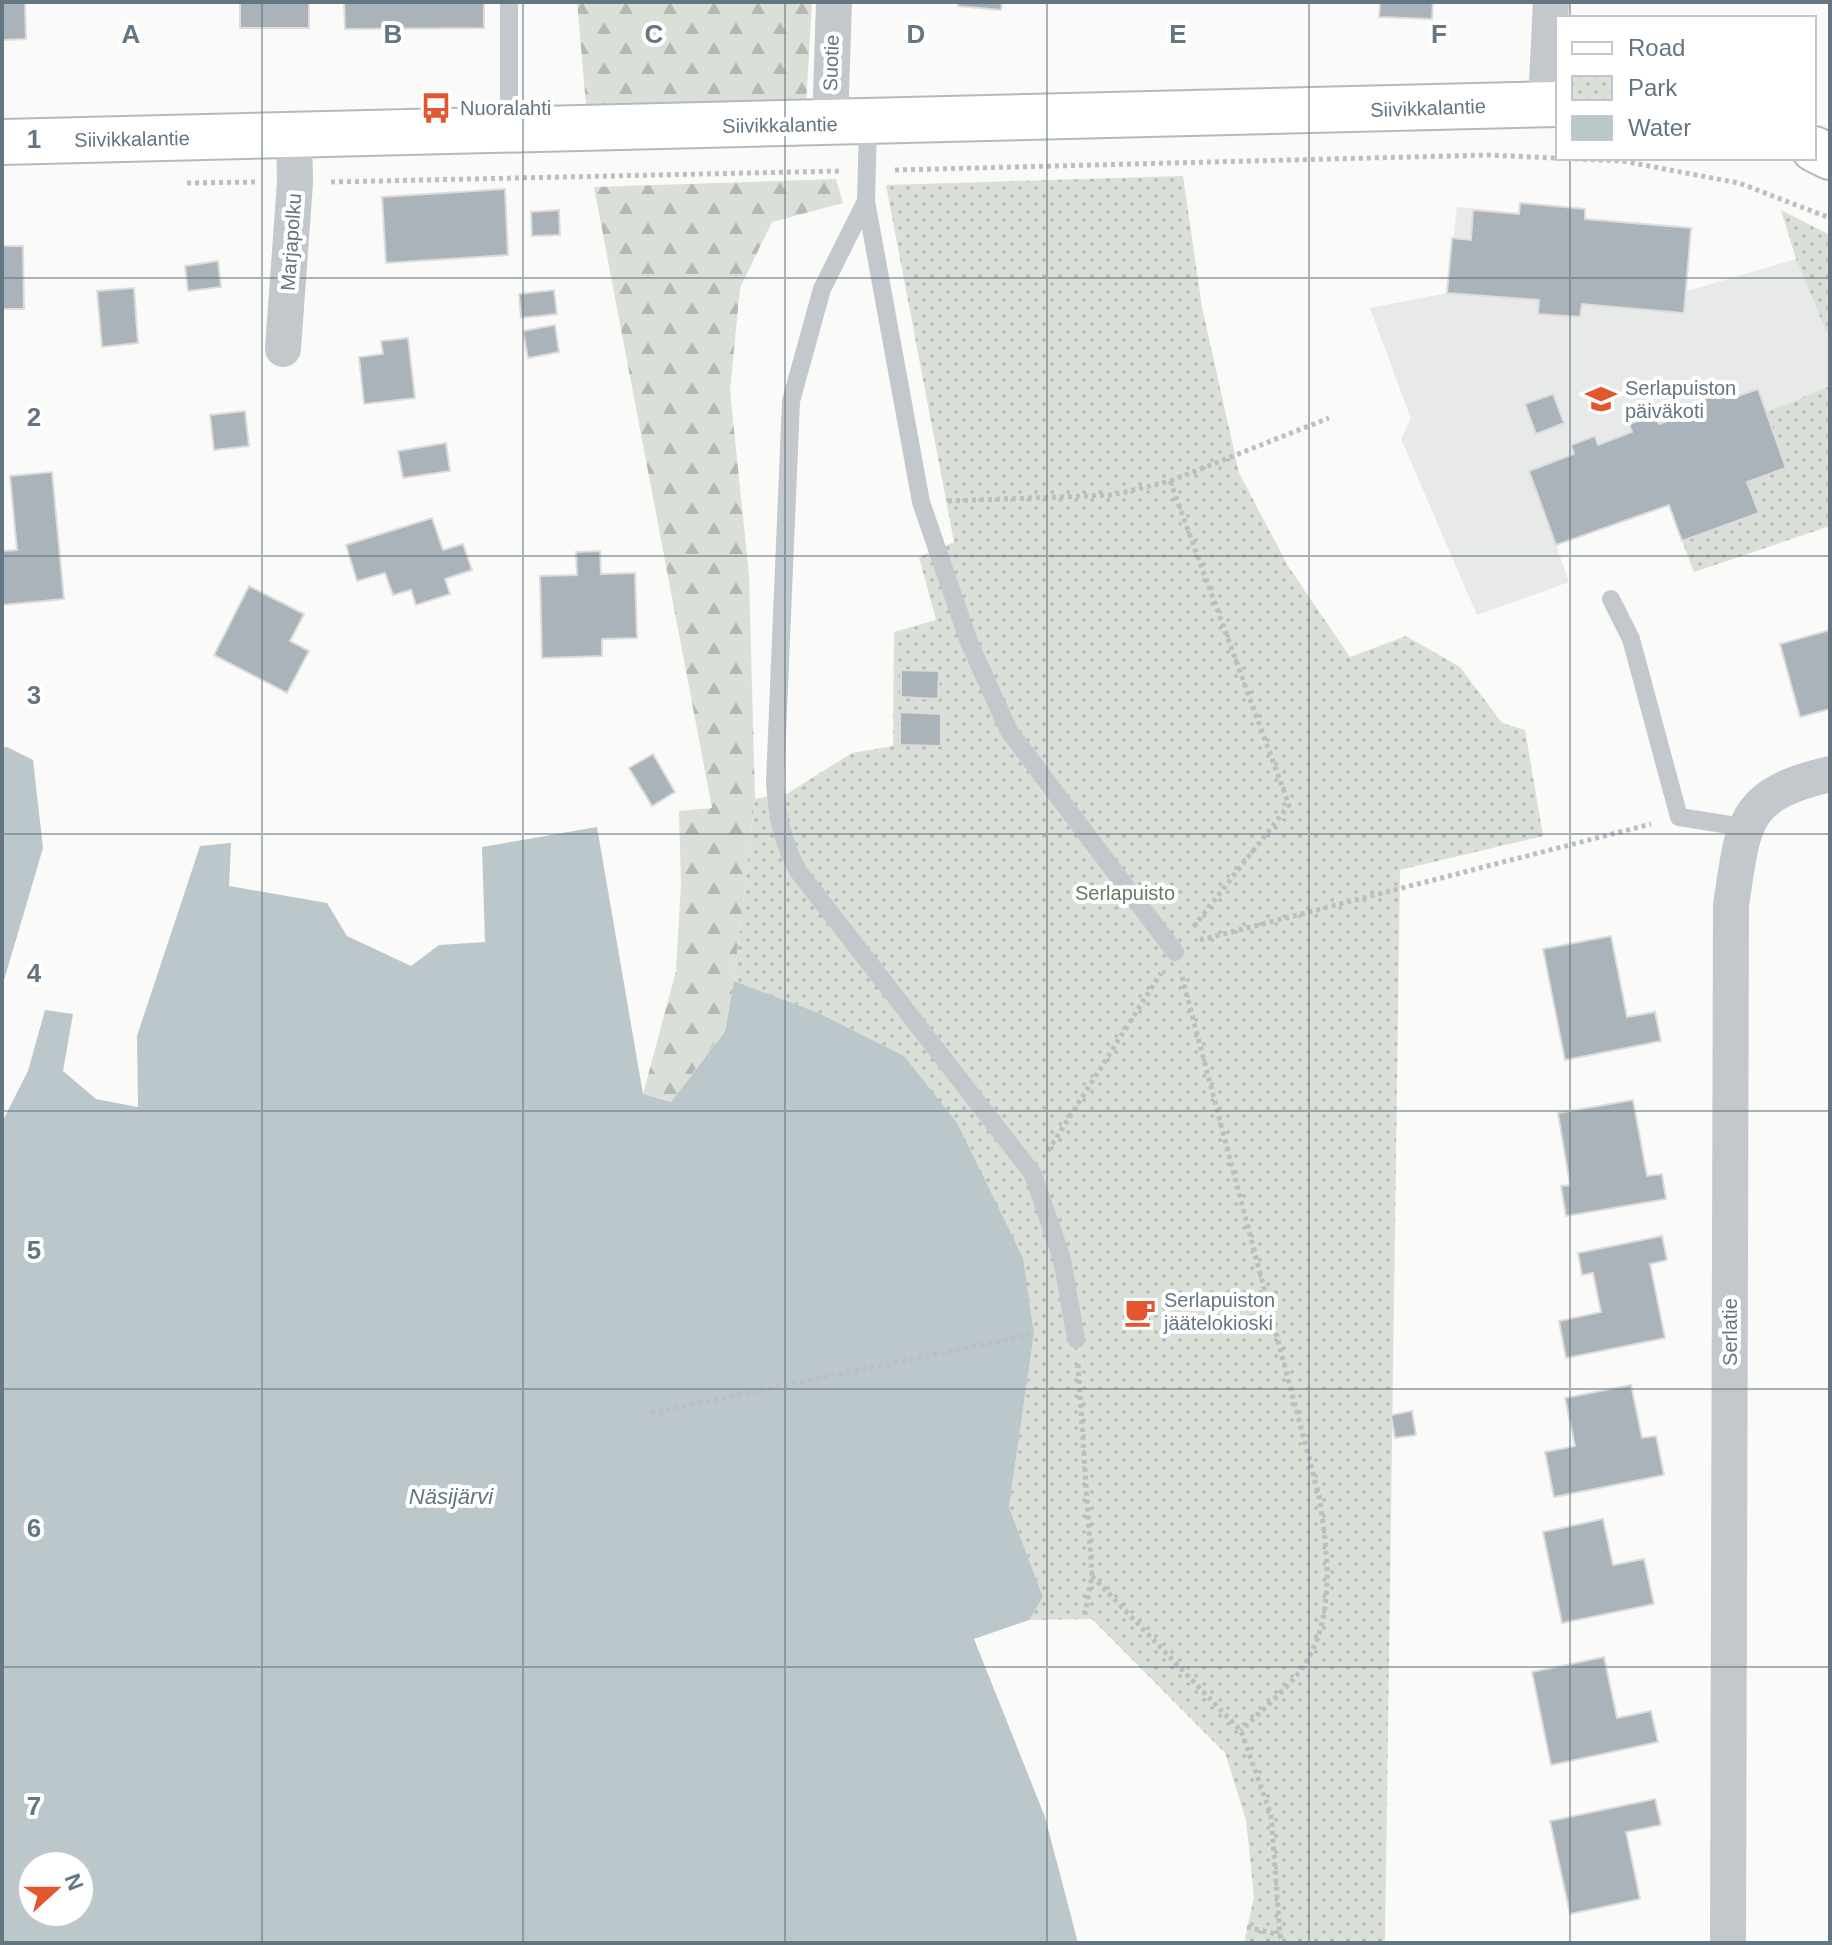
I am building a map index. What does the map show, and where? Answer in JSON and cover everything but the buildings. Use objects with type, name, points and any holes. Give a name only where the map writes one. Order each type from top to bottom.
[{"type":"main road","name":"Siivikkalantie","points":[[2,142],[1552,104]]},
{"type":"street","name":"Suotie","points":[[834,2],[849,123]]},
{"type":"street","points":[[1551,2],[1552,104]]},
{"type":"street","name":"Marjapolku","points":[[283,349],[295,182],[294,135]]},
{"type":"street","points":[[1743,827],[1768,796],[1799,781],[1830,774]]},
{"type":"street","name":"Serlatie","points":[[1728,1943],[1731,905],[1743,827]]},
{"type":"lane","points":[[509,2],[509,131]]},
{"type":"lane","points":[[849,123],[867,171],[866,201],[921,502],[969,642],[1009,731],[1175,952]]},
{"type":"lane","points":[[866,201],[822,289],[791,401],[775,782],[777,817],[783,843],[798,871],[1033,1174],[1062,1259],[1076,1339]]},
{"type":"lane","points":[[1611,599],[1631,639],[1679,817],[1743,827]]},
{"type":"path","points":[[172,183],[867,171],[1488,155],[1556,158]]},
{"type":"path","points":[[1600,160],[1622,161],[1739,183],[1830,218]]},
{"type":"path","points":[[921,502],[1113,495],[1170,481],[1329,418]]},
{"type":"path","points":[[1033,1174],[1175,952],[1289,805],[1170,481]]},
{"type":"path","points":[[1175,952],[1191,942],[1679,817]]},
{"type":"path","points":[[1175,952],[1319,1496],[1326,1539],[1327,1583],[1321,1625],[1307,1661],[1241,1731]]},
{"type":"path","points":[[651,1413],[1034,1334]]},
{"type":"path","points":[[1076,1339],[1092,1576],[1084,1618]]},
{"type":"path","points":[[1092,1576],[1241,1731],[1271,1815],[1280,1935],[1284,1943]]},
{"type":"path","points":[[1247,1927],[1280,1935]]},
{"type":"shaded area","name":"Serlapuiston päiväkoti","points":[[1520,203],[1585,209],[1585,219],[1691,228],[1687,291],[1796,259],[1830,341],[1830,386],[1766,412],[1786,468],[1759,513],[1682,541],[1668,505],[1556,545],[1569,582],[1477,615],[1401,439],[1411,419],[1370,308],[1447,293],[1457,207],[1519,213]]},
{"type":"green space","points":[[577,2],[812,2],[806,105],[586,104]]},
{"type":"green space","name":"Serlapuisto","points":[[1183,176],[1202,307],[1239,473],[1288,566],[1350,657],[1406,636],[1460,667],[1502,723],[1525,730],[1543,836],[1400,870],[1385,1943],[1244,1943],[1254,1897],[1246,1820],[1225,1753],[1092,1619],[1029,1620],[1043,1597],[1009,1507],[1034,1335],[904,1056],[819,1013],[734,981],[755,799],[788,793],[852,753],[893,746],[894,632],[936,620],[919,557],[954,542],[886,185]]},
{"type":"green space","points":[[836,179],[843,203],[772,222],[740,288],[730,391],[749,575],[755,799],[734,981],[725,1030],[671,1102],[643,1094],[676,971],[681,883],[679,811],[712,808],[594,187]]},
{"type":"green space","points":[[1781,210],[1830,235],[1830,341],[1796,259]]},
{"type":"green space","points":[[1830,386],[1830,526],[1694,572],[1682,541],[1758,513],[1747,482],[1786,468],[1766,412]]},
{"type":"water","points":[[7,747],[33,760],[43,848],[2,987],[2,748]]},
{"type":"water","name":"Näsijärvi","points":[[597,827],[643,1094],[671,1102],[725,1031],[734,981],[819,1013],[904,1056],[957,1123],[1023,1258],[1034,1334],[1009,1507],[1043,1597],[1029,1620],[974,1639],[1045,1817],[1078,1943],[2,1943],[2,1122],[28,1071],[45,1010],[73,1014],[63,1071],[96,1099],[138,1107],[137,1036],[200,846],[231,843],[229,886],[327,903],[347,936],[411,966],[439,945],[485,942],[482,847]]},
{"type":"place","name":"Nuoralahti","points":[[436,108]]},
{"type":"place","name":"Serlapuiston päiväkoti","points":[[1601,399]]},
{"type":"place","name":"Serlapuiston jäätelokioski","points":[[1140,1312]]}]
